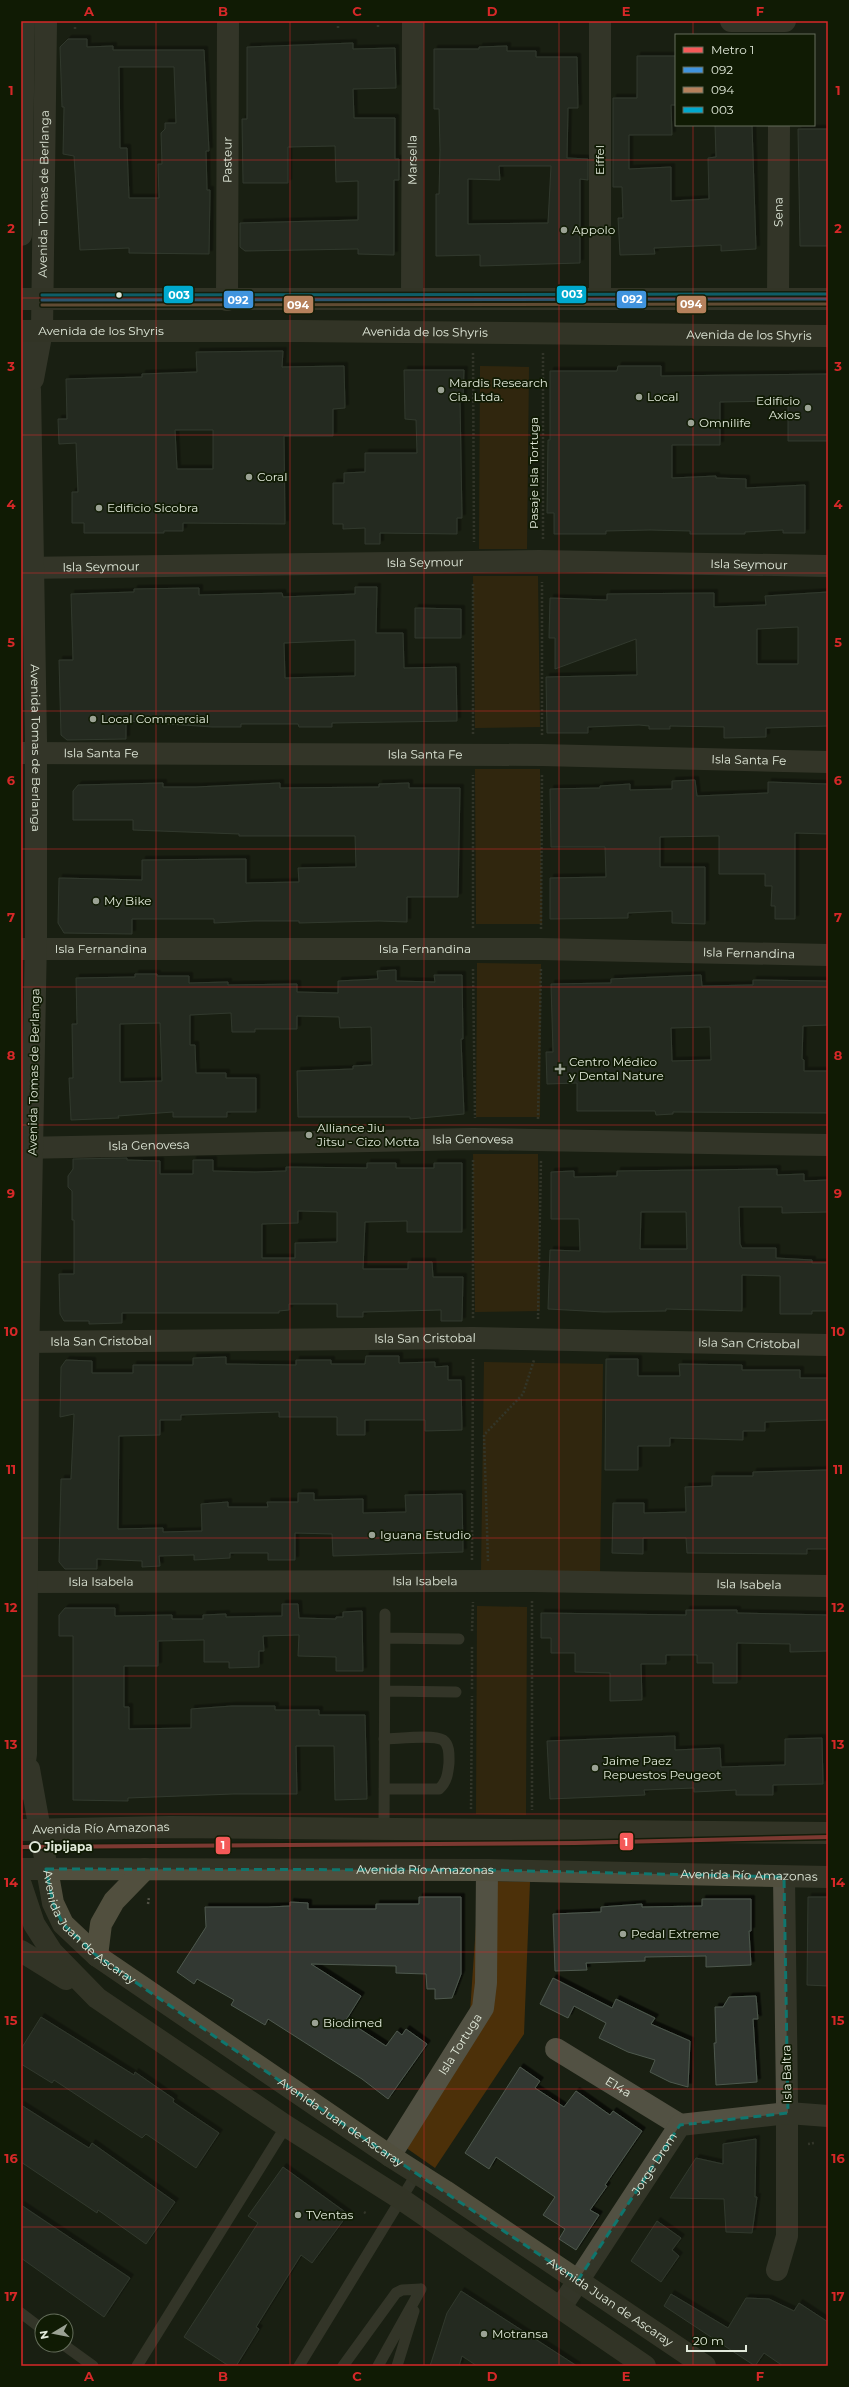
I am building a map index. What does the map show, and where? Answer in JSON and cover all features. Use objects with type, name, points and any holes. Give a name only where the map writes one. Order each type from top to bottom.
[{"type":"main road","points":[[31,300],[828,299]]},
{"type":"main road","name":"Avenida de los Shyris","points":[[31,331],[828,336]]},
{"type":"main road","name":"Avenida Río Amazonas","points":[[31,1830],[170,1827],[828,1833]]},
{"type":"main road","name":"Avenida Juan de Ascaray","points":[[31,1830],[46,1869],[53,1903],[63,1924],[97,1956],[390,2156],[705,2366]]},
{"type":"main road","name":"Avenida Río Amazonas","points":[[21,1869],[487,1870],[828,1877]]},
{"type":"main road","points":[[97,1956],[101,1924],[114,1901],[144,1869]]},
{"type":"main road","points":[[21,1885],[34,1924],[52,1952],[97,1998]]},
{"type":"main road","points":[[21,1951],[97,1998],[286,2126],[401,2199],[561,2307],[645,2366]]},
{"type":"street","name":"Avenida Tomas de Berlanga","points":[[21,235],[24,21]]},
{"type":"street","name":"Avenida Tomas de Berlanga","points":[[31,1830],[26,1754],[24,1582],[29,949],[27,568],[31,300],[46,21]]},
{"type":"street","name":"Pasteur","points":[[227,300],[228,21]]},
{"type":"street","name":"Marsella","points":[[412,299],[413,21]]},
{"type":"street","name":"Eiffel","points":[[600,21],[600,300]]},
{"type":"street","points":[[731,21],[779,26]]},
{"type":"street","name":"Sena","points":[[778,126],[778,299]]},
{"type":"street","name":"Avenida Tomas de Berlanga","points":[[21,343],[30,390]]},
{"type":"street","name":"Isla Seymour","points":[[27,568],[517,561],[828,566]]},
{"type":"street","name":"Isla Santa Fe","points":[[28,753],[534,755],[828,762]]},
{"type":"street","name":"Isla Fernandina","points":[[29,949],[541,949],[828,955]]},
{"type":"street","name":"Isla Genovesa","points":[[27,1148],[473,1139],[828,1145]]},
{"type":"street","name":"Isla San Cristobal","points":[[25,1342],[473,1338],[828,1345]]},
{"type":"street","name":"Isla Isabela","points":[[24,1582],[532,1580],[828,1586]]},
{"type":"street","name":"Avenida Tomas de Berlanga","points":[[21,1789],[26,1754]]},
{"type":"street","name":"Isla Tortuga","points":[[390,2156],[482,2008],[486,1983],[487,1870]]},
{"type":"street","name":"Isla Baltra","points":[[777,2270],[787,2236],[788,2113],[784,1877]]},
{"type":"street","name":"E14a","points":[[556,2049],[680,2125]]},
{"type":"street","name":"Jorge Drom","points":[[561,2307],[680,2125],[788,2113],[828,2116]]},
{"type":"lane","points":[[384,1830],[385,1614]]},
{"type":"lane","points":[[385,1638],[459,1639]]},
{"type":"lane","points":[[385,1691],[456,1692]]},
{"type":"lane","points":[[384,1739],[435,1737],[444,1741],[448,1746],[449,1755],[445,1784],[440,1789],[384,1789]]},
{"type":"lane","points":[[137,2366],[286,2126]]},
{"type":"lane","points":[[299,2366],[417,2174]]},
{"type":"lane","points":[[343,2366],[396,2292],[402,2290],[420,2289]]},
{"type":"lane","points":[[378,2366],[420,2289]]},
{"type":"lane","points":[[397,2366],[420,2289]]},
{"type":"lane","points":[[21,2313],[34,2323]]},
{"type":"lane","points":[[74,2352],[93,2366]]},
{"type":"path","name":"Pasaje Isla Tortuga","points":[[543,348],[543,543]]},
{"type":"path","points":[[472,1637],[473,1598]]},
{"type":"path","points":[[471,1817],[472,1645]]},
{"type":"path","points":[[808,2144],[814,2143]]},
{"type":"highlighted area","points":[[46,1869],[487,1870],[784,1877],[788,2113],[680,2125],[578,2280],[390,2156],[97,1956],[63,1924],[53,1903]]},
{"type":"shaded area","points":[[480,366],[529,367],[527,549],[479,549]]},
{"type":"shaded area","points":[[473,576],[538,576],[540,727],[475,728]]},
{"type":"shaded area","points":[[475,769],[540,769],[542,924],[476,924]]},
{"type":"shaded area","points":[[477,963],[541,964],[540,1117],[476,1117]]},
{"type":"shaded area","points":[[473,1154],[538,1154],[540,1311],[475,1312]]},
{"type":"shaded area","points":[[484,1362],[603,1364],[600,1574],[481,1572]]},
{"type":"shaded area","points":[[477,1606],[527,1607],[526,1815],[476,1814]]},
{"type":"shaded area","points":[[479,1881],[530,1882],[524,2034],[435,2168],[392,2138],[470,2012]]},
{"type":"building","points":[[68,39],[87,39],[87,47],[113,46],[113,50],[204,50],[209,151],[206,151],[207,190],[210,190],[209,254],[129,253],[129,248],[80,250],[74,156],[63,154],[64,107],[62,107],[60,47]],"holes":[[[119,67],[174,67],[176,123],[165,123],[165,129],[161,133],[162,164],[158,164],[159,198],[129,198],[127,148],[120,148]]]},
{"type":"building","points":[[353,43],[353,49],[395,48],[396,88],[353,89],[354,118],[395,118],[395,159],[399,159],[399,180],[394,180],[394,255],[358,254],[358,249],[245,251],[240,247],[240,223],[358,220],[358,181],[336,182],[335,146],[288,147],[288,183],[243,183],[242,119],[247,119],[247,47]]},
{"type":"building","points":[[507,46],[507,51],[536,51],[536,57],[577,57],[578,108],[568,108],[567,158],[588,159],[588,180],[580,179],[580,263],[480,266],[480,255],[436,256],[436,194],[439,194],[440,150],[439,109],[434,109],[434,49],[479,49],[479,47]],"holes":[[[499,166],[551,166],[548,223],[468,224],[468,179],[500,180]]]},
{"type":"building","points":[[637,56],[675,56],[675,105],[671,105],[672,135],[629,135],[629,169],[671,167],[671,201],[709,199],[708,158],[716,157],[715,126],[752,126],[756,249],[721,251],[721,245],[654,248],[655,254],[620,255],[618,218],[623,218],[622,187],[613,187],[613,98],[637,98]]},
{"type":"building","points":[[798,129],[828,129],[828,246],[800,246]]},
{"type":"building","points":[[283,351],[282,367],[344,366],[345,408],[333,409],[333,436],[284,436],[285,524],[183,523],[183,531],[164,531],[164,533],[84,533],[84,523],[72,523],[72,492],[78,492],[76,443],[59,444],[58,419],[67,419],[66,379],[142,377],[142,374],[197,372],[196,352]],"holes":[[[175,430],[213,430],[213,469],[177,469]]]},
{"type":"building","points":[[618,366],[661,366],[661,376],[828,374],[828,441],[788,441],[788,401],[720,402],[720,445],[672,445],[672,478],[716,476],[716,478],[746,479],[746,488],[805,485],[805,533],[783,533],[783,530],[745,532],[745,534],[690,534],[690,531],[650,530],[606,531],[606,534],[554,534],[554,513],[547,513],[548,440],[550,440],[550,371],[617,371]]},
{"type":"building","points":[[404,370],[464,370],[463,398],[460,400],[462,518],[457,518],[457,534],[380,533],[380,544],[365,544],[365,528],[343,529],[343,524],[333,524],[333,483],[344,483],[344,473],[365,472],[365,453],[417,453],[416,420],[405,419]]},
{"type":"building","points":[[355,587],[377,587],[376,633],[403,633],[404,668],[456,667],[457,721],[332,723],[332,727],[299,727],[298,724],[241,724],[241,727],[212,727],[126,721],[126,739],[67,740],[61,735],[59,660],[73,660],[71,594],[134,592],[134,589],[199,588],[199,595],[282,593],[283,597],[355,594]],"holes":[[[355,640],[355,676],[285,678],[284,643]]]},
{"type":"building","points":[[828,592],[828,726],[766,728],[766,737],[724,738],[724,727],[670,726],[670,729],[649,729],[649,726],[639,725],[588,727],[588,733],[547,733],[546,677],[637,675],[636,639],[555,669],[555,638],[549,638],[550,598],[607,600],[607,594],[714,593],[714,607],[766,605],[765,596]],"holes":[[[798,627],[798,664],[757,664],[757,629]]]},
{"type":"building","points":[[415,608],[461,609],[461,638],[415,638]]},
{"type":"building","points":[[695,780],[697,796],[768,793],[768,782],[827,784],[827,834],[795,833],[795,919],[775,919],[775,906],[771,906],[772,886],[765,886],[765,874],[719,874],[719,836],[660,837],[660,867],[705,867],[705,924],[672,923],[672,911],[628,913],[628,918],[550,919],[550,878],[606,877],[605,847],[551,847],[550,789],[600,788],[600,786],[630,784],[630,790],[672,789],[672,781]]},
{"type":"building","points":[[163,783],[163,787],[196,787],[280,783],[280,788],[379,787],[379,784],[409,783],[409,788],[460,788],[458,897],[407,897],[407,922],[379,921],[299,923],[299,921],[254,921],[214,923],[214,919],[132,919],[132,934],[64,933],[58,923],[59,878],[142,880],[142,860],[246,859],[246,883],[299,882],[298,868],[356,867],[355,836],[239,836],[239,834],[133,830],[133,820],[73,820],[73,791],[78,785]]},
{"type":"building","points":[[396,970],[396,981],[435,982],[434,975],[462,975],[463,1039],[461,1039],[464,1114],[410,1119],[410,1117],[298,1117],[297,1071],[353,1069],[353,1066],[372,1065],[371,1027],[340,1028],[339,1017],[297,1016],[297,1029],[255,1029],[255,1032],[232,1032],[231,1013],[190,1015],[190,1045],[195,1045],[196,1073],[226,1073],[226,1078],[256,1078],[256,1112],[227,1112],[227,1117],[173,1117],[173,1112],[118,1116],[119,1118],[71,1120],[69,1078],[73,1078],[72,1024],[77,1024],[76,978],[135,977],[135,974],[157,974],[157,976],[189,976],[189,983],[228,982],[228,985],[297,984],[297,992],[338,993],[338,981],[378,979],[377,971]],"holes":[[[160,1023],[162,1081],[120,1082],[120,1024]]]},
{"type":"building","points":[[701,975],[702,986],[753,985],[753,980],[828,981],[828,1025],[803,1026],[802,1059],[804,1060],[804,1071],[828,1071],[828,1113],[673,1112],[673,1114],[656,1115],[655,1111],[577,1111],[577,1083],[547,1084],[546,1052],[553,1052],[551,984],[611,983],[611,979]],"holes":[[[710,1027],[711,1060],[672,1061],[671,1028]]]},
{"type":"building","points":[[127,1158],[127,1160],[160,1161],[160,1174],[193,1174],[193,1160],[213,1160],[213,1171],[255,1172],[286,1171],[286,1167],[367,1168],[367,1163],[396,1163],[396,1168],[434,1168],[434,1163],[462,1163],[462,1232],[407,1232],[407,1221],[365,1222],[363,1269],[408,1269],[408,1262],[432,1262],[433,1277],[463,1277],[462,1321],[441,1321],[441,1310],[363,1312],[363,1317],[337,1317],[337,1304],[289,1304],[289,1310],[279,1311],[279,1313],[122,1313],[122,1323],[89,1324],[89,1321],[64,1321],[60,1314],[59,1274],[74,1274],[74,1220],[72,1220],[72,1191],[68,1187],[68,1176],[73,1169],[73,1159]],"holes":[[[298,1211],[337,1212],[337,1242],[295,1243],[295,1258],[262,1258],[262,1224],[298,1223]]]},
{"type":"building","points":[[777,1169],[777,1175],[804,1174],[804,1181],[828,1180],[828,1212],[782,1213],[782,1207],[739,1207],[740,1244],[742,1248],[776,1248],[776,1258],[812,1260],[812,1263],[828,1263],[828,1311],[812,1311],[812,1314],[780,1314],[780,1276],[742,1275],[742,1311],[666,1309],[666,1311],[604,1312],[548,1309],[550,1250],[580,1251],[579,1219],[551,1219],[551,1172],[574,1171],[574,1177],[617,1176],[617,1171]],"holes":[[[641,1212],[686,1212],[687,1249],[640,1249]]]},
{"type":"building","points":[[366,1356],[399,1356],[399,1363],[435,1362],[435,1367],[448,1366],[448,1380],[461,1380],[462,1430],[425,1431],[425,1420],[365,1420],[365,1435],[337,1435],[337,1417],[279,1417],[279,1412],[181,1415],[181,1420],[160,1420],[160,1435],[119,1436],[118,1529],[163,1528],[163,1532],[202,1531],[201,1504],[228,1502],[228,1507],[268,1507],[267,1502],[298,1502],[298,1493],[314,1493],[314,1500],[363,1499],[363,1513],[406,1512],[405,1495],[462,1494],[463,1552],[333,1556],[332,1534],[295,1533],[295,1560],[268,1560],[268,1553],[230,1553],[230,1558],[194,1560],[194,1555],[159,1556],[160,1566],[142,1567],[142,1561],[97,1559],[97,1569],[65,1569],[59,1562],[61,1479],[71,1479],[74,1414],[60,1417],[61,1367],[66,1360],[92,1361],[92,1373],[133,1373],[133,1365],[193,1365],[193,1358],[226,1357],[226,1364],[296,1365],[296,1360],[331,1360],[331,1364],[365,1364]]},
{"type":"building","points":[[606,1359],[638,1359],[638,1376],[680,1376],[679,1364],[742,1365],[742,1370],[800,1370],[800,1378],[828,1378],[828,1420],[765,1422],[765,1431],[743,1431],[743,1440],[670,1438],[670,1446],[638,1446],[638,1470],[605,1470]]},
{"type":"building","points":[[828,1470],[828,1549],[807,1549],[807,1554],[687,1553],[686,1538],[643,1538],[643,1554],[612,1553],[613,1503],[644,1503],[644,1513],[686,1512],[685,1487],[712,1486],[712,1476],[753,1476],[753,1472]]},
{"type":"building","points":[[282,1604],[298,1604],[299,1618],[336,1619],[336,1617],[343,1617],[343,1612],[362,1611],[363,1671],[336,1671],[336,1657],[298,1656],[299,1635],[263,1636],[264,1651],[259,1651],[259,1667],[229,1668],[229,1662],[204,1662],[204,1640],[158,1641],[158,1666],[124,1666],[124,1707],[129,1707],[129,1729],[191,1728],[191,1709],[232,1706],[275,1706],[275,1710],[319,1710],[319,1715],[365,1715],[367,1799],[335,1800],[334,1746],[296,1746],[297,1794],[233,1794],[128,1798],[128,1801],[73,1800],[73,1636],[59,1636],[59,1615],[65,1608],[115,1608],[115,1616],[172,1615],[172,1619],[203,1619],[203,1615],[226,1614],[226,1617],[282,1616]]},
{"type":"building","points":[[686,1610],[737,1610],[737,1613],[828,1615],[828,1651],[790,1652],[790,1644],[737,1643],[737,1683],[713,1683],[713,1663],[697,1663],[697,1655],[666,1655],[666,1664],[641,1664],[642,1700],[610,1701],[610,1673],[575,1672],[575,1653],[551,1653],[551,1638],[541,1638],[541,1613],[686,1615]]},
{"type":"building","points":[[675,1736],[675,1750],[720,1748],[721,1767],[785,1765],[785,1739],[822,1738],[823,1784],[773,1785],[773,1795],[736,1795],[736,1790],[694,1792],[694,1788],[644,1790],[645,1795],[550,1799],[547,1741]]},
{"type":"building","points":[[419,1897],[461,1897],[461,1974],[452,1998],[435,1999],[435,1989],[427,1989],[426,1974],[396,1973],[396,1966],[311,1964],[361,1996],[346,2020],[386,2046],[397,2031],[402,2035],[406,2029],[427,2044],[388,2099],[362,2079],[268,2019],[265,2025],[231,2005],[234,2000],[197,1979],[194,1984],[177,1972],[206,1927],[205,1907],[290,1906],[290,1902],[308,1903],[308,1909],[376,1909],[376,1904],[419,1904]]},
{"type":"building","points":[[808,1897],[828,1897],[828,1986],[807,1985]]},
{"type":"building","points":[[702,1899],[751,1899],[751,1931],[749,1931],[751,1965],[706,1967],[706,1956],[645,1957],[645,1961],[586,1963],[587,1970],[555,1971],[553,1914],[601,1912],[601,1907],[642,1904],[642,1907],[702,1906]]},
{"type":"building","points":[[553,1978],[612,2008],[616,1999],[655,2018],[651,2024],[690,2041],[688,2087],[670,2082],[650,2072],[655,2060],[628,2052],[599,2038],[606,2023],[574,2006],[568,2018],[540,2004]]},
{"type":"building","points":[[756,1996],[758,2019],[753,2019],[757,2082],[716,2085],[714,2043],[716,2043],[715,2007],[723,2007],[729,1997]]},
{"type":"building","points":[[41,2017],[134,2075],[135,2072],[174,2099],[173,2102],[219,2133],[196,2168],[146,2134],[142,2138],[54,2080],[52,2083],[21,2064],[21,2049]]},
{"type":"building","points":[[520,2067],[540,2081],[535,2088],[564,2107],[576,2091],[610,2115],[613,2111],[642,2131],[605,2185],[607,2186],[590,2210],[599,2215],[576,2250],[559,2239],[565,2229],[543,2215],[555,2197],[496,2157],[489,2169],[465,2153]]},
{"type":"building","points":[[21,2105],[89,2148],[92,2143],[175,2202],[146,2244],[98,2210],[97,2213],[21,2162]]},
{"type":"building","points":[[756,2139],[755,2197],[757,2197],[752,2233],[726,2232],[724,2199],[670,2198],[696,2158],[723,2164],[723,2144]]},
{"type":"building","points":[[283,2167],[348,2214],[312,2263],[301,2255],[256,2327],[259,2329],[236,2366],[229,2366],[184,2337],[258,2223],[248,2216]]},
{"type":"building","points":[[21,2205],[130,2278],[104,2317],[21,2258]]},
{"type":"building","points":[[657,2221],[681,2238],[672,2250],[679,2256],[661,2282],[631,2261]]},
{"type":"building","name":"Motransa","points":[[461,2291],[577,2366],[477,2366],[462,2356],[459,2366],[430,2366],[447,2313]]},
{"type":"building","points":[[671,2294],[728,2328],[746,2298],[769,2299],[794,2311],[799,2303],[828,2322],[828,2366],[783,2366],[764,2353],[755,2366],[664,2306]]},
{"type":"metro line","name":"1","points":[[21,1847],[575,1843],[828,1837]]},
{"type":"transit line","name":"003","points":[[42,295],[828,294]]},
{"type":"transit line","name":"092","points":[[42,300],[828,299]]},
{"type":"transit line","name":"094","points":[[42,305],[828,304]]},
{"type":"place","name":"Appolo","points":[[564,230]]},
{"type":"place","name":"Mardis Research Cia. Ltda.","points":[[441,390]]},
{"type":"place","name":"Local","points":[[639,397]]},
{"type":"place","name":"Edificio Axios","points":[[808,408]]},
{"type":"place","name":"Omnilife","points":[[691,423]]},
{"type":"place","name":"Coral","points":[[249,477]]},
{"type":"place","name":"Edificio Sicobra","points":[[99,508]]},
{"type":"place","name":"Local Commercial","points":[[93,719]]},
{"type":"place","name":"My Bike","points":[[96,901]]},
{"type":"place","name":"Centro Médico y Dental Nature","points":[[560,1069]]},
{"type":"place","name":"Alliance Jiu Jitsu - Cizo Motta","points":[[309,1135]]},
{"type":"place","name":"Iguana Estudio","points":[[372,1535]]},
{"type":"place","name":"Jaime Paez Repuestos Peugeot","points":[[595,1768]]},
{"type":"place","name":"Jipijapa","points":[[35,1847]]},
{"type":"place","name":"Pedal Extreme","points":[[623,1934]]},
{"type":"place","name":"Biodimed","points":[[315,2023]]},
{"type":"place","name":"TVentas","points":[[298,2215]]},
{"type":"place","name":"Motransa","points":[[484,2334]]}]
